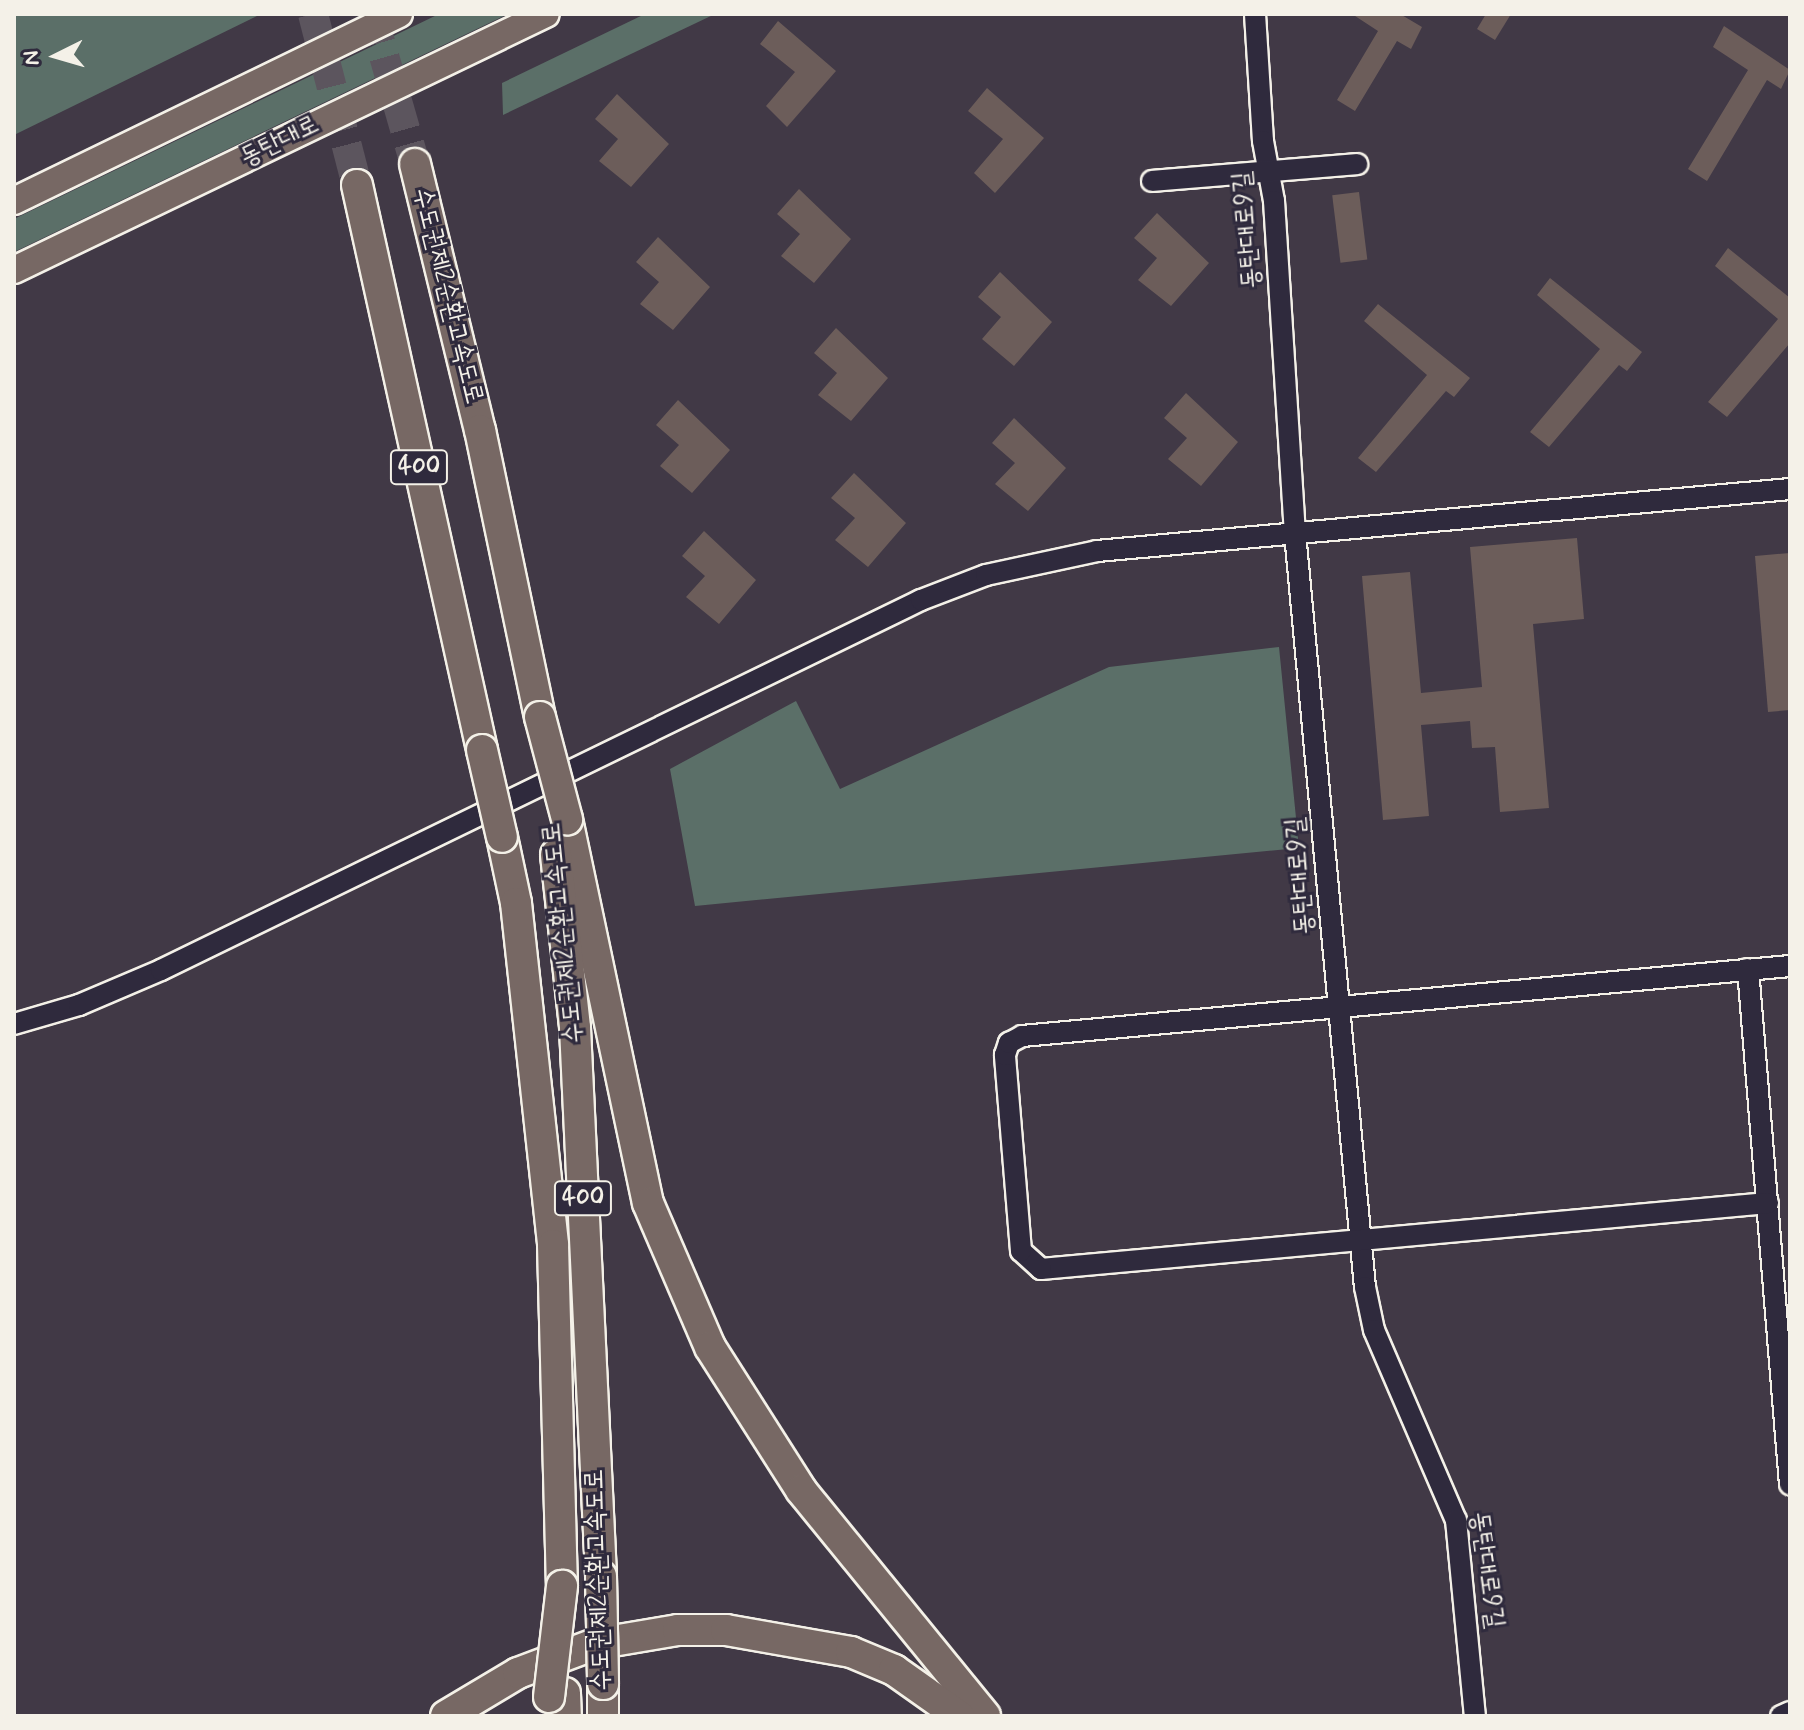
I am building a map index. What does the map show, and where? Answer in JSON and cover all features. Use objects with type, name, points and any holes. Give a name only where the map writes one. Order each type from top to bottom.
[{"type":"highway","name":"수도권제2순환고속도로","points":[[415,164],[480,430],[560,820],[575,1028],[601,1576],[603,1716]]},
{"type":"highway","name":"수도권제2순환고속도로","points":[[357,185],[516,903],[553,1245],[562,1586],[557,1705]]},
{"type":"highway","points":[[560,820],[648,1203],[710,1347],[801,1490],[985,1716]]},
{"type":"highway","points":[[446,1716],[518,1673],[595,1644],[678,1630],[726,1630],[851,1652],[894,1670],[959,1716]]},
{"type":"main road","points":[[14,201],[399,14]]},
{"type":"main road","name":"동탄대로","points":[[14,270],[546,14]]},
{"type":"street","name":"동탄대로9길","points":[[1255,14],[1263,141],[1270,171],[1295,533],[1360,1240],[1374,1330],[1456,1520],[1475,1716]]},
{"type":"street","points":[[1152,181],[1357,164]]},
{"type":"street","points":[[14,1024],[79,1005],[161,970],[921,600],[986,575],[1097,551],[1790,489]]},
{"type":"street","points":[[1768,1203],[1041,1269],[1029,1263],[1019,1236],[1005,1055],[1009,1043],[1022,1036],[1790,966]]},
{"type":"street","points":[[1748,969],[1790,1484]]},
{"type":"street","points":[[1781,1716],[1790,1712]]},
{"type":"green space","points":[[14,14],[261,14],[14,135]]},
{"type":"green space","points":[[439,14],[508,14],[14,252],[14,219]]},
{"type":"green space","points":[[645,14],[715,14],[503,115],[502,83]]},
{"type":"green space","points":[[1279,647],[1299,848],[695,906],[670,769],[796,701],[840,789],[1109,667]]},
{"type":"building","points":[[1352,14],[1400,14],[1422,27],[1411,49],[1397,41],[1355,111],[1337,100],[1378,31]]},
{"type":"building","points":[[1486,14],[1511,14],[1495,40],[1477,29]]},
{"type":"building","points":[[778,21],[836,71],[787,127],[766,106],[795,72],[760,44]]},
{"type":"building","points":[[1724,26],[1790,70],[1781,89],[1767,80],[1707,181],[1688,169],[1748,70],[1713,47]]},
{"type":"building","points":[[987,88],[1044,138],[995,193],[974,173],[1003,139],[968,111]]},
{"type":"building","points":[[617,94],[669,144],[631,187],[599,161],[618,139],[595,119]]},
{"type":"building","points":[[799,189],[851,239],[814,283],[781,256],[800,234],[777,214]]},
{"type":"building","points":[[1359,192],[1367,259],[1340,263],[1332,195]]},
{"type":"building","points":[[1157,213],[1209,263],[1171,306],[1138,280],[1157,258],[1134,238]]},
{"type":"building","points":[[658,237],[710,287],[673,330],[640,304],[659,282],[636,262]]},
{"type":"building","points":[[1728,248],[1790,298],[1790,343],[1727,417],[1708,402],[1778,319],[1715,266]]},
{"type":"building","points":[[1000,272],[1052,322],[1014,366],[982,339],[1001,317],[978,297]]},
{"type":"building","points":[[1550,278],[1642,352],[1627,371],[1619,365],[1549,447],[1530,432],[1600,349],[1537,295]]},
{"type":"building","points":[[1378,304],[1470,378],[1454,397],[1446,391],[1376,472],[1358,458],[1427,375],[1364,321]]},
{"type":"building","points":[[836,328],[888,378],[851,421],[818,395],[837,373],[814,353]]},
{"type":"building","points":[[1186,393],[1238,442],[1201,486],[1168,459],[1187,438],[1164,418]]},
{"type":"building","points":[[678,400],[730,450],[692,493],[660,466],[679,445],[656,425]]},
{"type":"building","points":[[1014,418],[1066,468],[1028,511],[995,484],[1015,463],[992,443]]},
{"type":"building","points":[[854,473],[906,523],[868,567],[835,540],[855,518],[831,498]]},
{"type":"building","points":[[704,531],[756,580],[719,624],[686,597],[705,576],[682,556]]},
{"type":"building","points":[[1577,538],[1584,619],[1533,624],[1549,808],[1500,812],[1495,747],[1472,748],[1470,721],[1421,725],[1429,816],[1383,820],[1362,576],[1410,572],[1421,693],[1482,687],[1470,547]]},
{"type":"building","points":[[1790,553],[1790,710],[1768,712],[1755,556]]},
{"type":"tunnel","points":[[313,14],[357,185]]},
{"type":"tunnel","points":[[372,14],[415,164]]}]
